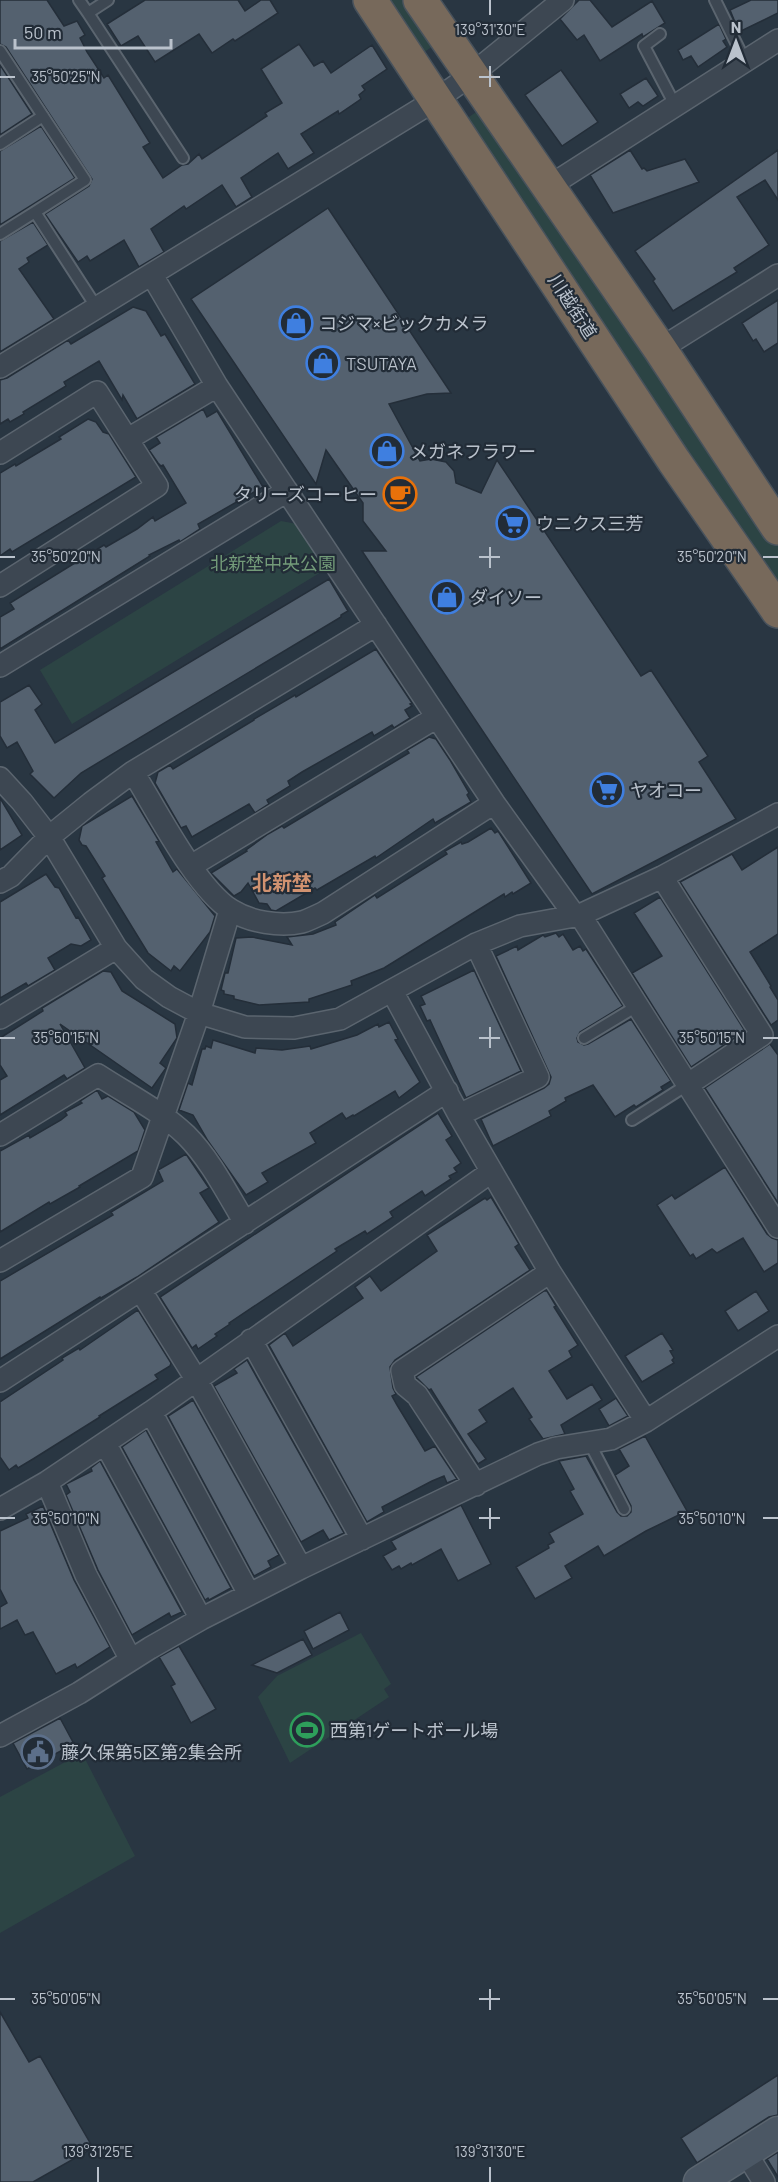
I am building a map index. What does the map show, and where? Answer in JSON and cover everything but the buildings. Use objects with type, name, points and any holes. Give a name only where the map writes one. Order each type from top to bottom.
[{"type":"highway","name":"川越街道","points":[[370,0],[674,461],[778,611]]},
{"type":"highway","points":[[428,3],[471,75],[660,349],[778,528]]},
{"type":"main road","points":[[699,2182],[778,2132]]},
{"type":"street","points":[[0,367],[437,99],[471,75],[563,0]]},
{"type":"street","points":[[548,187],[778,40]]},
{"type":"street","points":[[152,275],[217,386],[494,802],[578,916],[778,1227]]},
{"type":"street","points":[[660,349],[778,275]]},
{"type":"street","points":[[128,439],[217,386]]},
{"type":"street","points":[[0,453],[97,392],[158,486],[0,586]]},
{"type":"street","points":[[0,666],[287,491]]},
{"type":"street","points":[[0,882],[11,876],[49,837],[91,802],[134,772],[376,625]]},
{"type":"street","points":[[191,866],[437,717]]},
{"type":"street","points":[[134,772],[191,866],[208,889],[230,910],[253,920],[279,923],[301,922],[323,913],[494,802]]},
{"type":"street","points":[[0,778],[49,837],[116,948],[144,979],[169,997],[199,1013],[245,1027],[294,1029],[340,1019],[476,944],[520,926],[578,916],[662,877],[778,814]]},
{"type":"street","points":[[662,877],[762,1035],[687,1084]]},
{"type":"street","points":[[0,1261],[142,1177],[199,1013],[230,910]]},
{"type":"street","points":[[459,1115],[538,1077],[476,944]]},
{"type":"street","points":[[0,1018],[116,948]]},
{"type":"street","points":[[392,992],[491,1172],[550,1272],[646,1420]]},
{"type":"street","points":[[0,1135],[98,1075],[162,1116],[184,1134],[200,1151],[245,1223]]},
{"type":"street","points":[[0,1381],[447,1091]]},
{"type":"street","points":[[0,1509],[47,1482],[151,1412],[491,1172]]},
{"type":"street","points":[[476,1485],[417,1395],[405,1384],[402,1371],[550,1272]]},
{"type":"street","points":[[141,1291],[196,1379],[301,1568]]},
{"type":"street","points":[[0,1736],[79,1693],[201,1619],[301,1568],[538,1454],[556,1448],[611,1439],[646,1420],[778,1336]]},
{"type":"street","points":[[251,1340],[362,1539]]},
{"type":"street","points":[[151,1412],[249,1594]]},
{"type":"street","points":[[105,1443],[201,1619]]},
{"type":"street","points":[[47,1482],[86,1575],[131,1660]]},
{"type":"street","points":[[746,2153],[764,2182]]},
{"type":"lane","points":[[80,0],[183,158]]},
{"type":"lane","points":[[88,13],[108,0]]},
{"type":"lane","points":[[715,0],[745,61]]},
{"type":"lane","points":[[660,34],[644,46],[675,105]]},
{"type":"lane","points":[[0,53],[85,180],[0,234]]},
{"type":"lane","points":[[0,144],[43,116]]},
{"type":"lane","points":[[35,212],[97,308]]},
{"type":"lane","points":[[584,1038],[637,1006]]},
{"type":"lane","points":[[632,1119],[687,1084]]},
{"type":"lane","points":[[589,1442],[624,1509]]},
{"type":"green space","points":[[383,0],[407,0],[436,44],[420,55]]},
{"type":"green space","points":[[485,106],[778,545],[778,593],[463,121]]},
{"type":"green space","name":"北新埜中央公園","points":[[281,521],[297,524],[326,569],[72,724],[40,670]]},
{"type":"green space","name":"西第1ゲートボール場","points":[[361,1633],[391,1684],[384,1689],[389,1697],[290,1763],[258,1697],[277,1676]]},
{"type":"green space","points":[[82,1753],[135,1856],[0,1933],[0,1797]]},
{"type":"place","name":"コジマ×ビックカメラ","points":[[296,323]]},
{"type":"place","name":"TSUTAYA","points":[[323,363]]},
{"type":"place","name":"メガネフラワー","points":[[387,451]]},
{"type":"place","name":"タリーズコーヒー","points":[[400,494]]},
{"type":"place","name":"ウニクス三芳","points":[[513,523]]},
{"type":"place","name":"ダイソー","points":[[447,597]]},
{"type":"place","name":"ヤオコー","points":[[607,790]]},
{"type":"place","name":"西第1ゲートボール場","points":[[307,1730]]},
{"type":"place","name":"藤久保第5区第2集会所","points":[[38,1752]]},
{"type":"district","name":"北新埜","points":[[282,882]]}]
